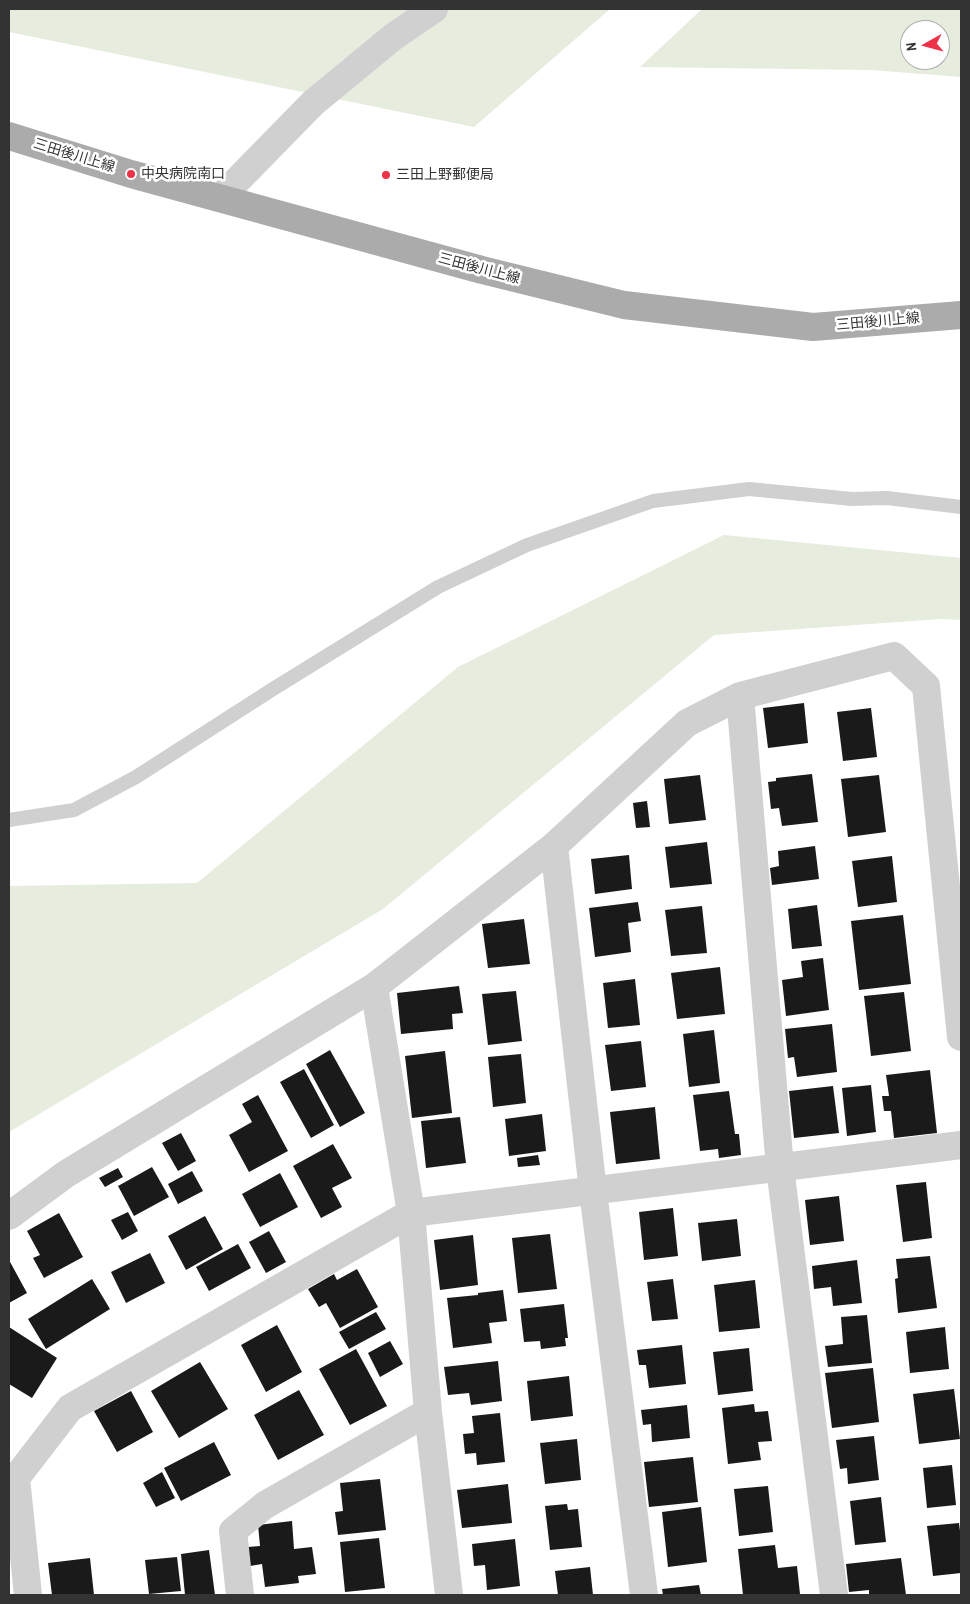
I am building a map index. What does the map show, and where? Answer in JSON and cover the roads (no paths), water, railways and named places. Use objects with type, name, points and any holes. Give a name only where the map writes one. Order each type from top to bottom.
[{"type":"main road","name":"三田後川上線","points":[[9,136],[131,174],[482,270],[624,305],[813,327],[961,315]]},
{"type":"street","points":[[220,198],[313,103],[393,37],[434,9]]},
{"type":"street","points":[[9,1216],[66,1174],[374,988],[554,846],[687,723],[740,696],[894,656],[926,686],[961,1037]]},
{"type":"street","points":[[740,696],[780,1168],[834,1595]]},
{"type":"street","points":[[554,846],[593,1190],[644,1595]]},
{"type":"street","points":[[374,988],[411,1213],[428,1412],[449,1595]]},
{"type":"street","points":[[28,1595],[12,1477],[70,1408],[411,1213],[961,1145]]},
{"type":"street","points":[[240,1595],[233,1531],[265,1505],[428,1412]]},
{"type":"lane","points":[[9,820],[74,810],[136,777],[273,689],[438,587],[527,545],[653,501],[748,490],[852,499],[887,498],[961,507]]},
{"type":"place","name":"中央病院南口","points":[[131,174]]},
{"type":"place","name":"三田上野郵便局","points":[[386,175]]}]
